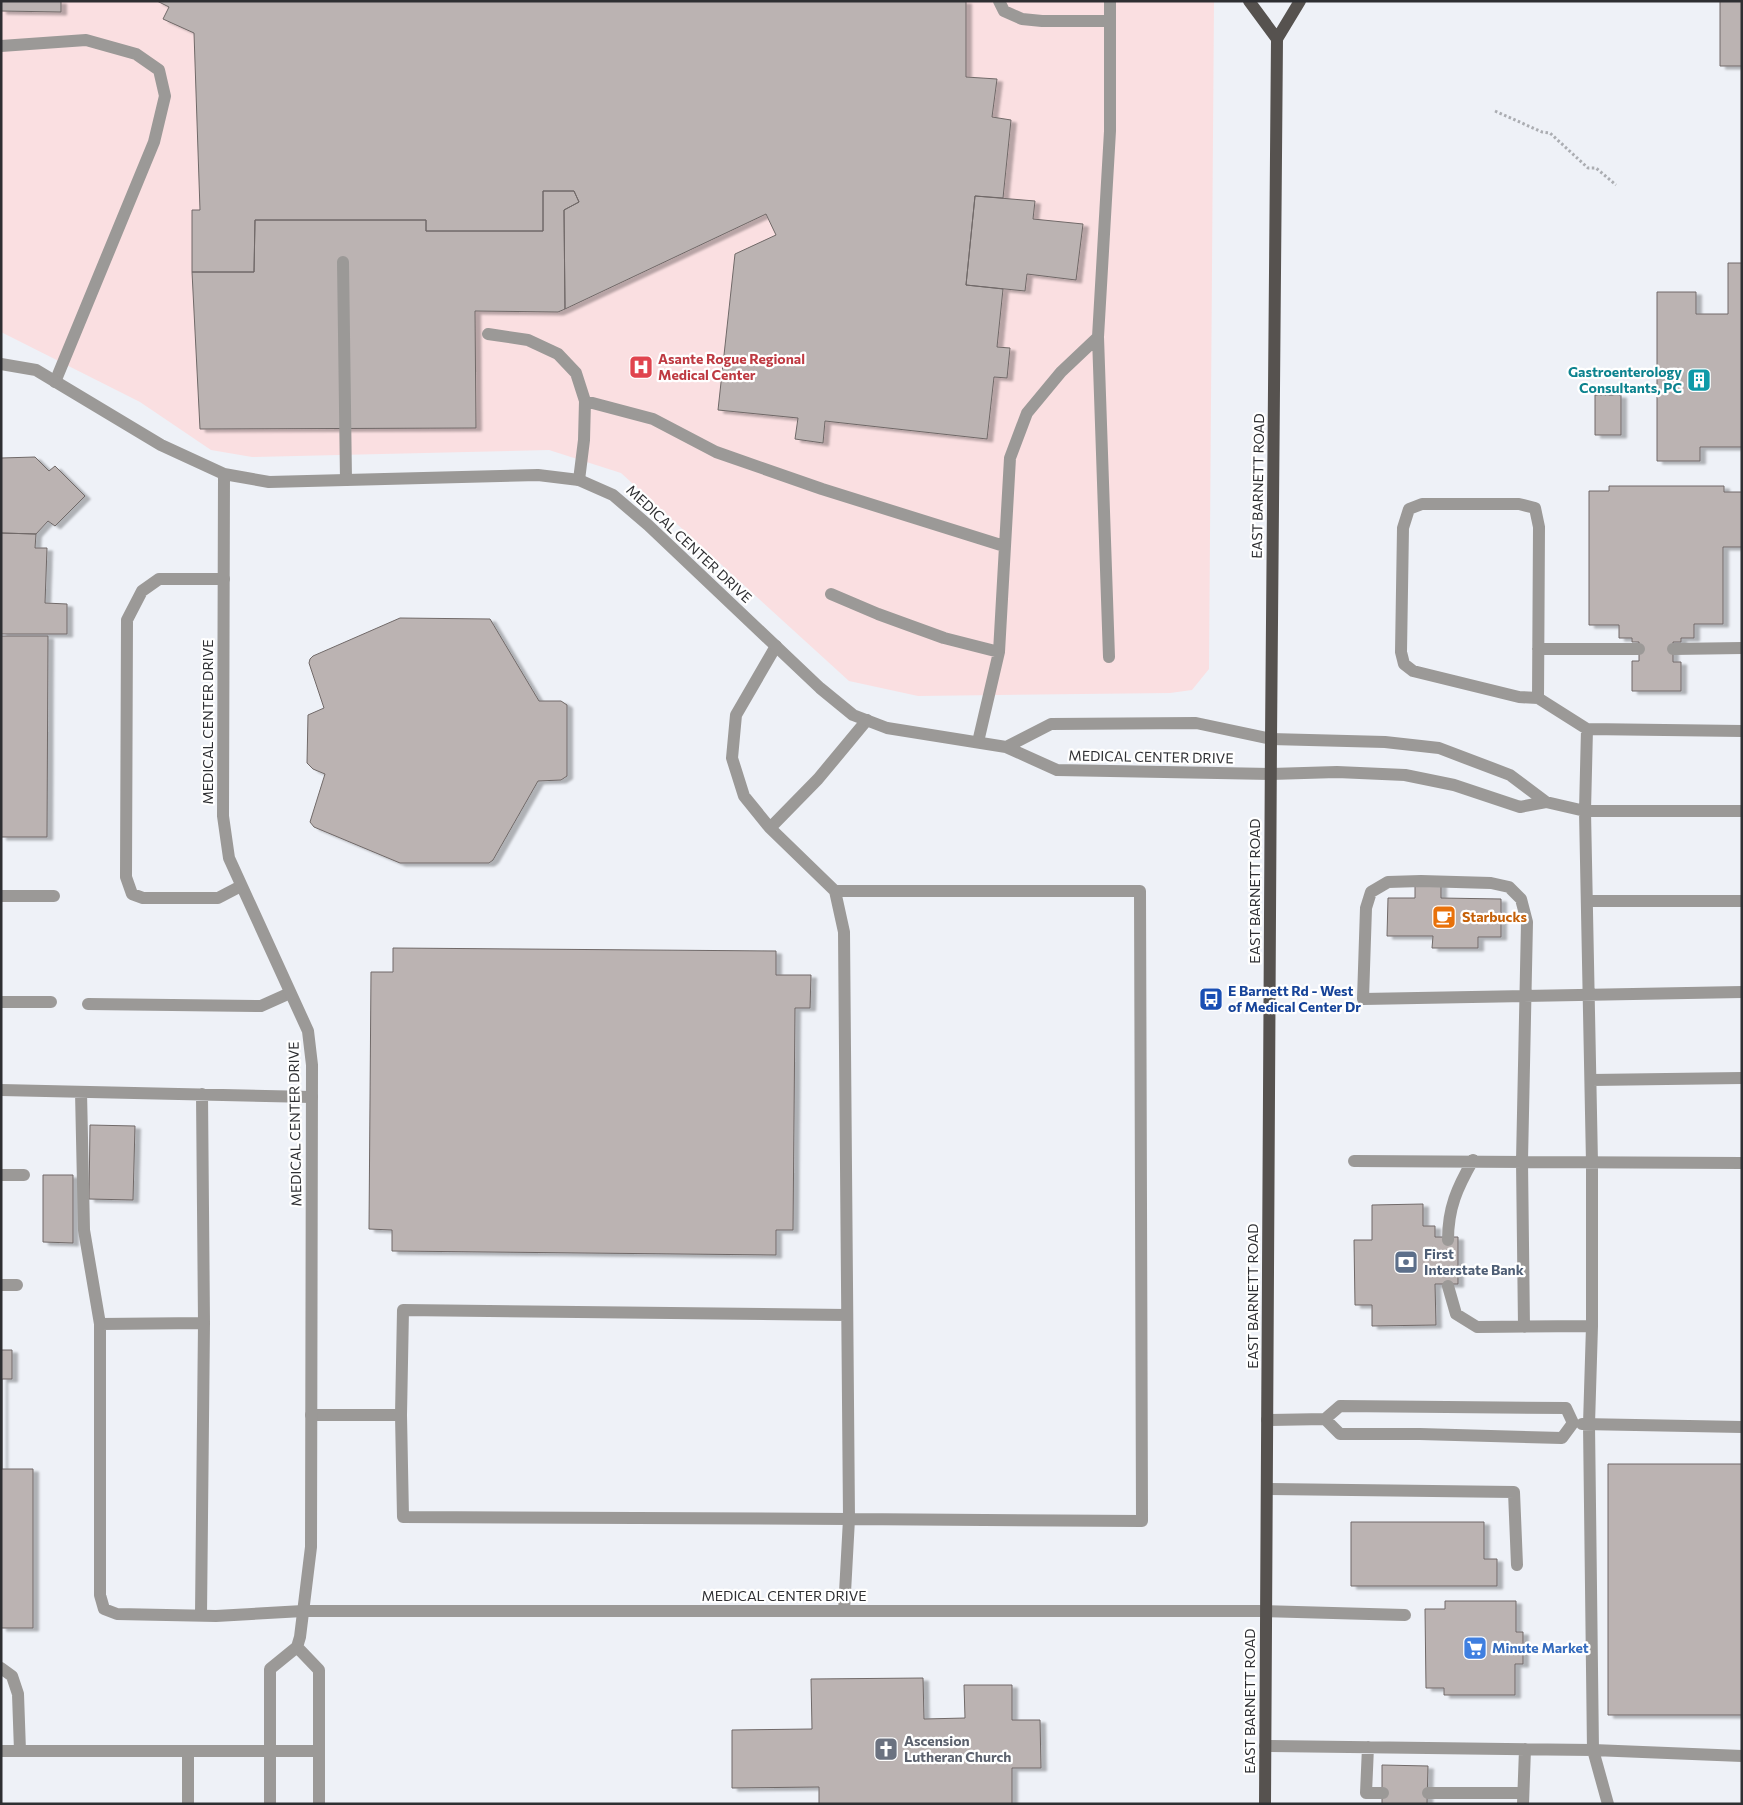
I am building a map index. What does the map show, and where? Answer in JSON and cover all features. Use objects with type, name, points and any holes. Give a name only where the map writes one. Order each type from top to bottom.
[{"type":"main road","points":[[1250,1],[1277,39],[1300,1]]},
{"type":"main road","name":"EAST BARNETT ROAD","points":[[1265,1804],[1277,39]]},
{"type":"street","points":[[1000,1],[1004,11],[1022,19],[1042,21],[1110,21]]},
{"type":"street","points":[[1109,657],[1098,337],[1110,131],[1110,1]]},
{"type":"street","points":[[1,46],[86,40],[136,54],[159,70],[165,96],[154,142],[55,382]]},
{"type":"street","points":[[343,262],[346,480]]},
{"type":"street","points":[[488,334],[528,340],[558,354],[576,373],[585,401],[584,440],[579,480]]},
{"type":"street","points":[[978,742],[999,652],[1010,458],[1027,413],[1061,372],[1098,337]]},
{"type":"street","name":"MEDICAL CENTER DRIVE","points":[[1,364],[36,370],[161,445],[224,474],[269,482],[538,475],[579,480],[613,495],[648,525],[820,688],[853,715],[887,728],[1006,747],[1058,770],[1271,774],[1336,772],[1405,775],[1454,785],[1520,807],[1546,802]]},
{"type":"street","points":[[585,401],[653,419],[716,452],[822,489],[1004,546]]},
{"type":"street","name":"MEDICAL CENTER DRIVE","points":[[224,474],[223,816],[229,858],[308,1031],[312,1065],[311,1547],[300,1637],[297,1647]]},
{"type":"street","points":[[1538,698],[1539,527],[1535,508],[1519,504],[1422,504],[1409,509],[1403,528],[1402,652],[1404,664],[1414,671],[1519,697],[1538,698],[1587,729],[1742,731]]},
{"type":"street","points":[[224,579],[159,579],[142,591],[128,620],[126,877],[132,894],[143,898],[218,898],[241,886]]},
{"type":"street","points":[[831,594],[878,614],[944,638],[999,652]]},
{"type":"street","points":[[776,646],[736,715],[732,758],[744,796],[770,828],[835,891],[844,932],[849,1518],[844,1611]]},
{"type":"street","points":[[1673,649],[1742,648]]},
{"type":"street","points":[[1538,649],[1639,649]]},
{"type":"street","points":[[770,828],[818,779],[867,720]]},
{"type":"street","name":"MEDICAL CENTER DRIVE","points":[[1006,747],[1051,724],[1196,723],[1271,739],[1385,742],[1438,748],[1510,775],[1546,802]]},
{"type":"street","points":[[1587,729],[1587,900],[1592,1163],[1592,1326],[1589,1424],[1593,1750],[1608,1804]]},
{"type":"street","points":[[1546,802],[1586,811],[1742,811]]},
{"type":"street","points":[[1524,1327],[1522,1161],[1524,997],[1527,922],[1521,899],[1509,888],[1492,883],[1388,882],[1371,892],[1366,908],[1363,999],[1524,997],[1589,996],[1742,992]]},
{"type":"street","points":[[835,891],[1140,891],[1142,1522],[849,1518],[402,1517],[403,1310],[847,1315]]},
{"type":"street","points":[[1,896],[54,896]]},
{"type":"street","points":[[1587,900],[1742,901]]},
{"type":"street","points":[[88,1004],[261,1006],[290,993]]},
{"type":"street","points":[[1,1002],[51,1002]]},
{"type":"street","points":[[1591,1080],[1742,1078]]},
{"type":"street","points":[[1,1090],[312,1097]]},
{"type":"street","points":[[81,1092],[84,1230],[100,1324],[100,1595],[104,1609],[117,1614],[202,1615],[303,1611]]},
{"type":"street","points":[[202,1094],[204,1323],[202,1615]]},
{"type":"street","points":[[1448,1240],[1448,1222],[1458,1187],[1473,1160]]},
{"type":"street","points":[[1354,1161],[1473,1160],[1592,1163],[1742,1163]]},
{"type":"street","points":[[1,1175],[24,1175]]},
{"type":"street","points":[[1,1285],[17,1285]]},
{"type":"street","points":[[1448,1286],[1456,1314],[1477,1327],[1592,1326]]},
{"type":"street","points":[[100,1324],[204,1323]]},
{"type":"street","points":[[1267,1420],[1325,1419],[1340,1406],[1566,1408],[1573,1423]]},
{"type":"street","points":[[311,1415],[401,1414]]},
{"type":"street","points":[[1325,1419],[1340,1434],[1562,1438],[1573,1423]]},
{"type":"street","points":[[1573,1423],[1742,1427]]},
{"type":"street","points":[[1266,1489],[1514,1492],[1517,1565]]},
{"type":"street","name":"MEDICAL CENTER DRIVE","points":[[303,1611],[1265,1612],[1406,1615]]},
{"type":"street","points":[[270,1804],[270,1669],[297,1647],[319,1670],[319,1804]]},
{"type":"street","points":[[1,1668],[12,1676],[18,1694],[20,1751]]},
{"type":"street","points":[[1265,1746],[1593,1750],[1742,1756]]},
{"type":"street","points":[[1368,1747],[1366,1793],[1383,1793]]},
{"type":"street","points":[[1428,1793],[1523,1798],[1525,1749]]},
{"type":"street","points":[[1,1751],[319,1750]]},
{"type":"street","points":[[188,1751],[188,1804]]},
{"type":"path","points":[[1495,111],[1542,132],[1550,133],[1588,168],[1596,168],[1616,185]]},
{"type":"shaded area","name":"Asante Rogue Regional Medical Center","points":[[1,1],[1214,1],[1209,669],[1192,690],[1170,693],[918,696],[849,681],[621,473],[549,450],[252,457],[211,450],[140,402],[1,332]]},
{"type":"building","points":[[1,1],[61,1],[61,12],[1,11]]},
{"type":"building","name":"Asante Rogue Regional Medical Center","points":[[157,1],[966,1],[966,77],[997,79],[992,117],[1011,120],[1003,198],[975,196],[966,285],[1003,289],[997,347],[1010,348],[1007,378],[994,377],[987,439],[825,421],[823,443],[795,439],[798,418],[718,410],[735,254],[776,235],[766,214],[565,309],[564,210],[579,202],[574,191],[543,191],[543,231],[426,231],[426,220],[255,220],[254,272],[192,272],[192,210],[200,210],[194,33],[163,19],[169,7]]},
{"type":"building","points":[[1720,1],[1742,1],[1742,66],[1720,66]]},
{"type":"building","points":[[543,191],[574,191],[579,202],[564,210],[565,309],[558,312],[475,311],[476,428],[200,429],[192,272],[254,272],[255,220],[426,220],[426,231],[543,231]]},
{"type":"building","points":[[975,196],[1035,201],[1033,219],[1083,224],[1076,280],[1027,274],[1025,291],[966,285]]},
{"type":"building","name":"Gastroenterology Consultants, PC","points":[[1728,263],[1742,263],[1742,447],[1700,447],[1700,461],[1657,461],[1657,292],[1696,292],[1696,314],[1728,314]]},
{"type":"building","points":[[1595,395],[1621,395],[1621,435],[1595,435]]},
{"type":"building","points":[[35,457],[49,471],[55,466],[85,496],[55,526],[48,521],[36,534],[1,533],[1,458]]},
{"type":"building","points":[[1609,486],[1724,486],[1724,492],[1742,492],[1742,547],[1723,547],[1723,624],[1694,624],[1694,638],[1681,638],[1681,642],[1673,642],[1673,662],[1681,662],[1681,691],[1632,691],[1632,661],[1639,661],[1639,642],[1632,642],[1632,638],[1619,638],[1619,625],[1589,625],[1589,491],[1609,491]]},
{"type":"building","points":[[1,533],[36,534],[35,548],[47,548],[45,603],[67,604],[67,634],[1,634]]},
{"type":"building","points":[[400,618],[490,619],[539,701],[561,701],[567,705],[567,776],[561,780],[538,781],[493,860],[489,863],[400,863],[314,827],[310,822],[325,774],[313,769],[307,763],[308,715],[324,708],[309,663],[310,659]]},
{"type":"building","points":[[1,636],[48,636],[47,837],[1,837]]},
{"type":"building","name":"Starbucks","points":[[1415,883],[1441,883],[1441,898],[1501,899],[1501,937],[1478,937],[1478,948],[1432,948],[1433,936],[1387,936],[1388,898],[1415,898]]},
{"type":"building","points":[[393,948],[776,951],[776,975],[811,975],[810,1008],[795,1008],[793,1230],[776,1230],[776,1255],[392,1251],[392,1230],[369,1229],[371,972],[393,972]]},
{"type":"building","points":[[90,1125],[135,1126],[133,1200],[89,1199]]},
{"type":"building","points":[[43,1175],[73,1175],[73,1243],[43,1242]]},
{"type":"building","name":"First Interstate Bank","points":[[1423,1204],[1423,1226],[1435,1226],[1435,1237],[1458,1237],[1458,1284],[1435,1284],[1436,1325],[1372,1326],[1372,1305],[1355,1305],[1354,1240],[1372,1240],[1372,1205]]},
{"type":"building","points":[[1,1350],[12,1350],[12,1379],[2,1379],[2,1469],[33,1469],[33,1628],[1,1628]]},
{"type":"building","points":[[1608,1464],[1742,1464],[1742,1715],[1608,1715]]},
{"type":"building","points":[[1351,1522],[1484,1522],[1484,1559],[1497,1559],[1497,1586],[1351,1586]]},
{"type":"building","name":"Minute Market","points":[[1445,1601],[1516,1601],[1516,1632],[1523,1632],[1523,1664],[1515,1664],[1515,1695],[1444,1695],[1444,1688],[1426,1688],[1425,1609],[1445,1609]]},
{"type":"building","name":"Ascension Lutheran Church","points":[[923,1678],[924,1719],[965,1718],[964,1685],[1012,1685],[1012,1720],[1040,1720],[1041,1768],[1012,1768],[1012,1804],[819,1804],[819,1787],[732,1788],[732,1730],[812,1729],[811,1679]]},
{"type":"building","points":[[1382,1765],[1428,1766],[1427,1804],[1382,1804]]},
{"type":"place","name":"Asante Rogue Regional Medical Center","points":[[641,367]]},
{"type":"place","name":"Gastroenterology Consultants, PC","points":[[1699,380]]},
{"type":"place","name":"Starbucks","points":[[1444,917]]},
{"type":"place","name":"E Barnett Rd - West of Medical Center Dr","points":[[1211,999]]},
{"type":"place","name":"First Interstate Bank","points":[[1406,1262]]},
{"type":"place","name":"Minute Market","points":[[1475,1648]]},
{"type":"place","name":"Ascension Lutheran Church","points":[[886,1749]]}]
